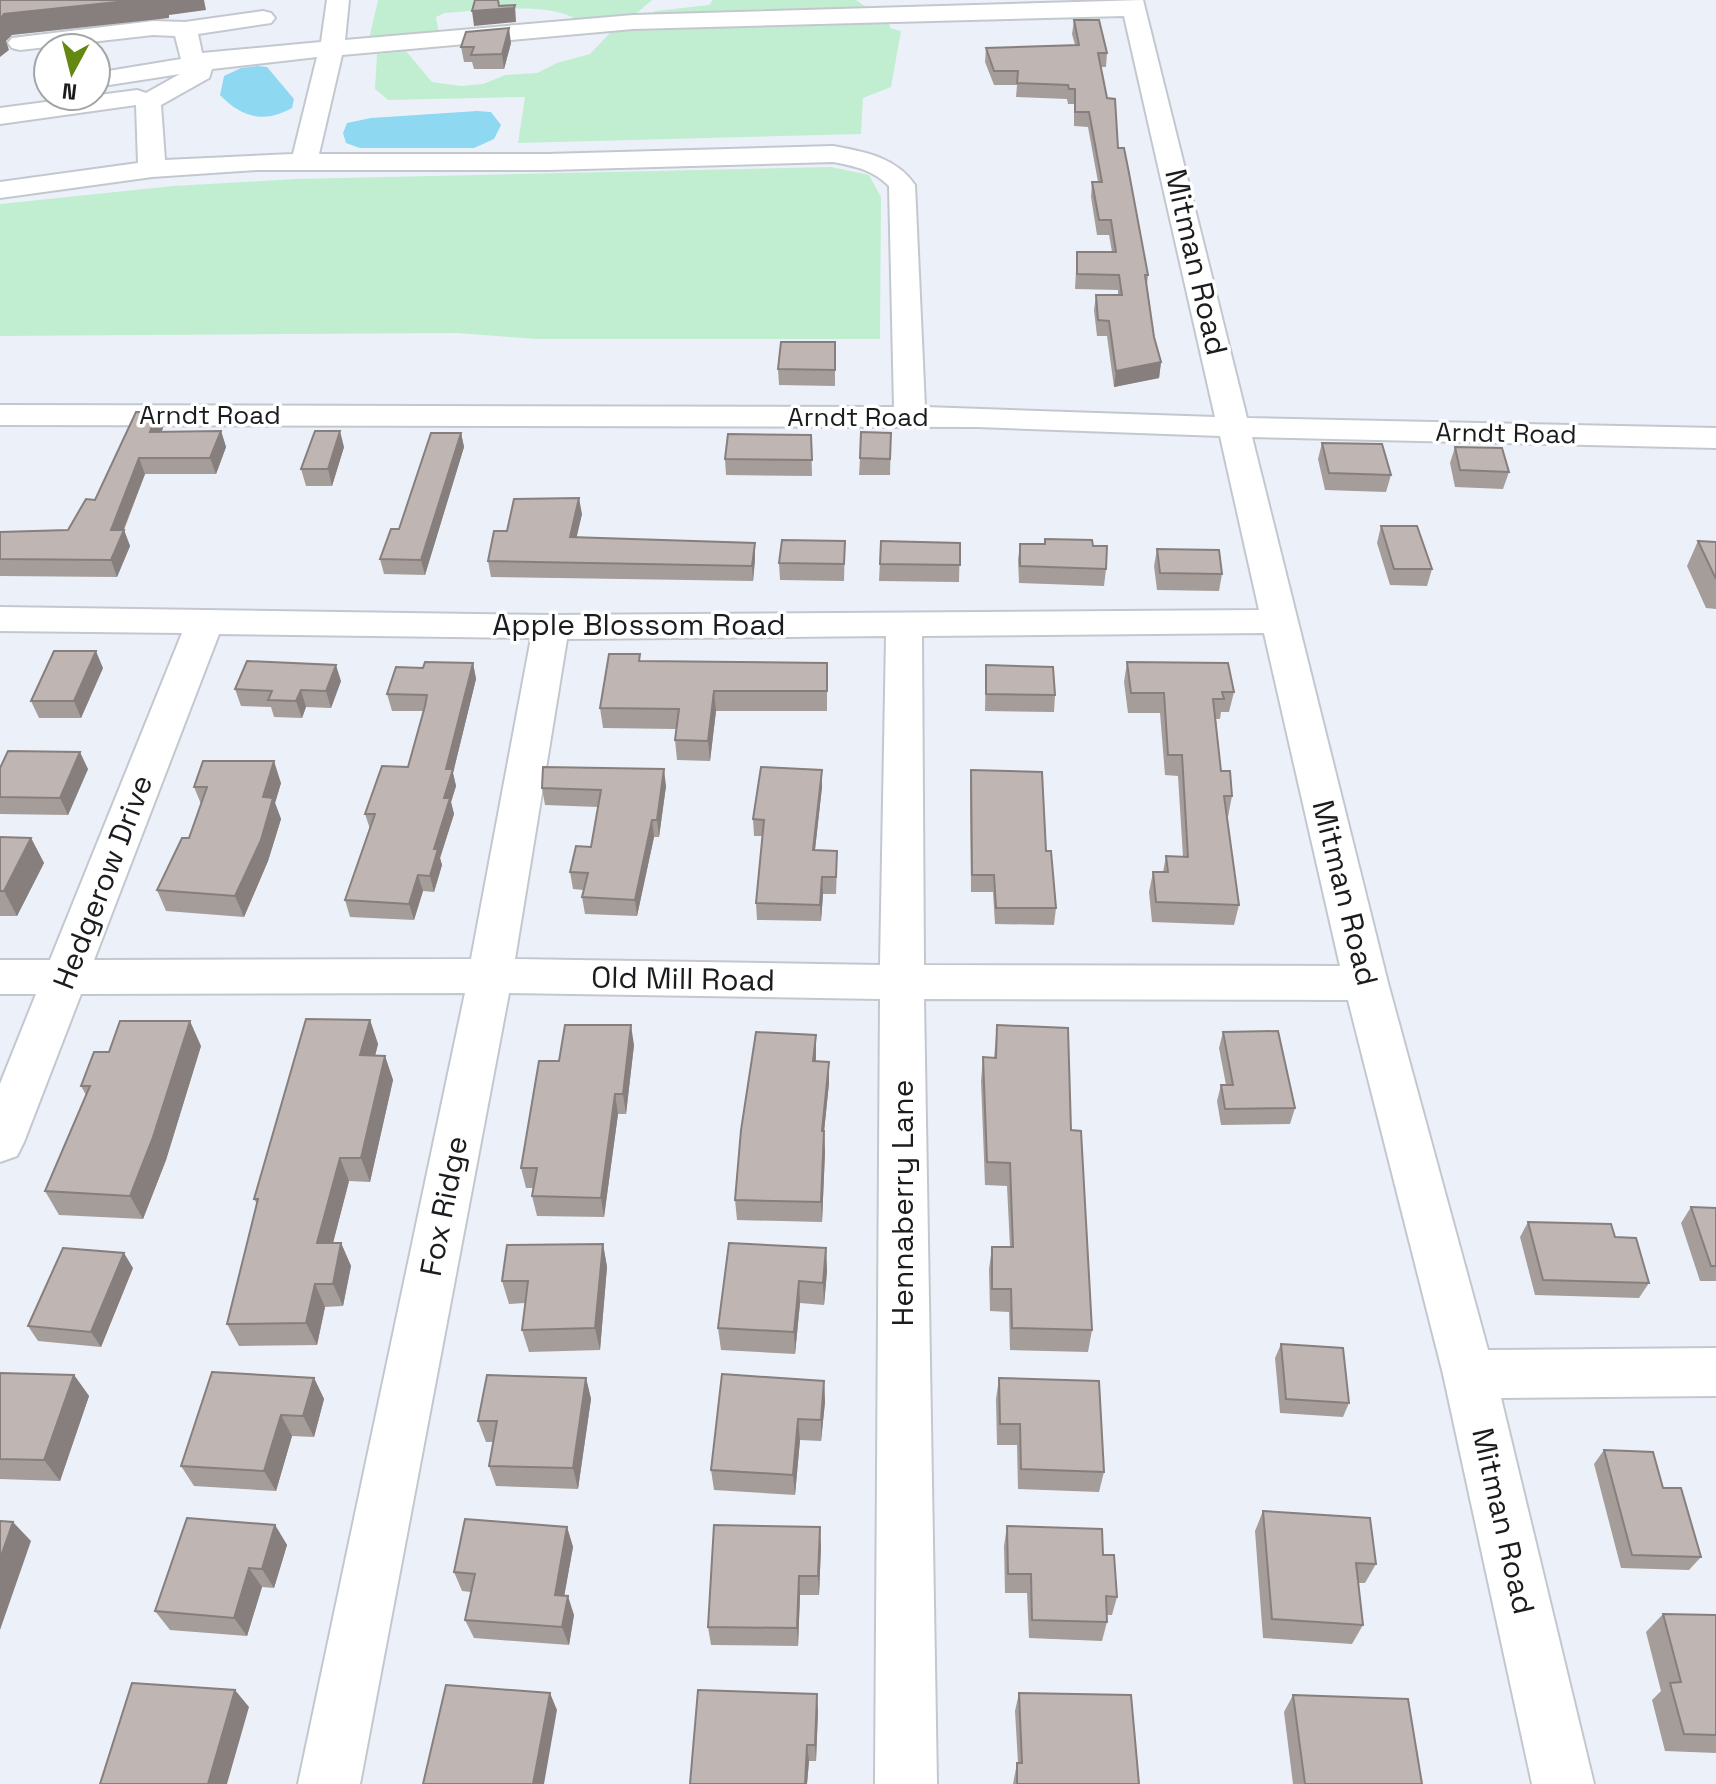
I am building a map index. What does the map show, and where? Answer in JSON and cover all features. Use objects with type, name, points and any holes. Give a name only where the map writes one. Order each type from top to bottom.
[{"type":"street","points":[[304,162],[332,47],[338,0]]},
{"type":"street","points":[[112,78],[332,47],[672,20],[1133,5]]},
{"type":"street","name":"Mitman Road","points":[[1133,5],[1366,983],[1469,1374],[1563,1784]]},
{"type":"street","points":[[20,43],[153,28],[185,29],[263,18]]},
{"type":"street","points":[[152,169],[148,102],[184,85],[200,73],[200,64],[191,56],[185,29]]},
{"type":"street","points":[[0,94],[32,89]]},
{"type":"street","points":[[0,116],[163,93]]},
{"type":"street","points":[[0,137],[147,118]]},
{"type":"street","points":[[0,190],[152,169],[304,162],[547,162],[833,154],[875,162],[892,173],[902,185],[910,418]]},
{"type":"street","name":"Arndt Road","points":[[0,415],[910,418],[1716,438]]},
{"type":"street","name":"Apple Blossom Road","points":[[0,619],[551,627],[1278,621]]},
{"type":"street","name":"Hedgerow Drive","points":[[0,1142],[205,622]]},
{"type":"street","name":"Hennaberry Lane","points":[[904,622],[902,982],[906,1784]]},
{"type":"street","name":"Fox Ridge","points":[[329,1784],[490,976],[551,627]]},
{"type":"street","name":"Old Mill Road","points":[[0,977],[490,976],[902,982],[1366,983]]},
{"type":"street","points":[[1469,1374],[1716,1372]]},
{"type":"green space","points":[[378,0],[652,0],[630,19],[579,22],[553,11],[516,8],[477,10],[445,13],[436,17],[439,33],[369,39]]},
{"type":"green space","points":[[713,0],[856,0],[869,9],[639,18],[656,11],[709,5]]},
{"type":"green space","points":[[889,21],[890,28],[901,31],[891,87],[863,98],[861,134],[518,143],[525,97],[388,100],[375,89],[377,54],[406,51],[432,82],[461,86],[483,84],[505,75],[537,73],[557,63],[590,54],[610,33],[631,29]]},
{"type":"green space","points":[[831,167],[869,175],[881,197],[880,339],[537,339],[457,333],[0,336],[0,204],[173,186],[296,179]]},
{"type":"water","points":[[267,67],[294,99],[292,108],[272,116],[253,116],[236,109],[220,95],[224,76],[241,68]]},
{"type":"water","points":[[491,112],[501,125],[494,139],[474,148],[360,148],[346,143],[343,133],[347,123],[371,118]]},
{"type":"building","points":[[0,0],[136,0],[4,14],[0,19]]},
{"type":"building","points":[[475,0],[498,0],[499,6],[515,5],[514,8],[472,11]]},
{"type":"building","points":[[1074,20],[1099,20],[1107,53],[1098,53],[1107,98],[1115,99],[1118,148],[1124,148],[1148,275],[1145,275],[1154,337],[1161,362],[1116,371],[1109,321],[1098,320],[1096,295],[1122,295],[1119,275],[1077,274],[1077,252],[1116,252],[1111,220],[1099,220],[1092,182],[1102,182],[1089,112],[1075,112],[1075,89],[1069,89],[1068,85],[1017,83],[1018,71],[994,71],[986,48],[1079,45]]},
{"type":"building","points":[[509,28],[502,54],[471,55],[474,47],[461,47],[466,32]]},
{"type":"building","points":[[781,342],[835,342],[835,370],[778,369]]},
{"type":"building","points":[[136,412],[157,412],[150,432],[221,431],[210,458],[139,458],[111,530],[124,530],[111,560],[0,559],[0,532],[68,530],[86,499],[95,500]]},
{"type":"building","points":[[315,431],[340,431],[328,469],[301,469]]},
{"type":"building","points":[[861,432],[891,433],[890,459],[860,458]]},
{"type":"building","points":[[431,433],[461,433],[421,560],[380,559],[391,529],[399,529]]},
{"type":"building","points":[[728,434],[811,435],[812,460],[725,459]]},
{"type":"building","points":[[1322,443],[1382,444],[1391,475],[1329,473]]},
{"type":"building","points":[[1455,447],[1502,448],[1509,472],[1460,470]]},
{"type":"building","points":[[579,498],[570,537],[755,543],[752,566],[488,561],[494,531],[507,531],[514,499]]},
{"type":"building","points":[[1381,526],[1417,526],[1432,569],[1394,569]]},
{"type":"building","points":[[1045,539],[1092,540],[1093,546],[1107,546],[1106,569],[1020,566],[1020,544],[1045,544]]},
{"type":"building","points":[[782,540],[845,541],[844,564],[779,563]]},
{"type":"building","points":[[881,541],[960,543],[960,565],[880,564]]},
{"type":"building","points":[[1698,541],[1716,542],[1716,579]]},
{"type":"building","points":[[1157,549],[1219,550],[1222,574],[1160,573]]},
{"type":"building","points":[[54,651],[96,651],[74,701],[31,701]]},
{"type":"building","points":[[609,654],[640,654],[639,661],[827,663],[827,691],[714,691],[708,741],[675,740],[679,709],[600,708]]},
{"type":"building","points":[[247,661],[336,665],[326,691],[301,690],[296,701],[268,700],[272,691],[235,689]]},
{"type":"building","points":[[425,662],[473,663],[446,769],[453,769],[444,798],[450,798],[434,849],[438,849],[430,876],[418,875],[409,904],[345,900],[375,814],[365,814],[382,766],[408,767],[425,706],[427,695],[387,694],[396,667],[423,668]]},
{"type":"building","points":[[1127,662],[1228,663],[1234,692],[1222,692],[1224,699],[1213,699],[1221,771],[1230,771],[1232,796],[1224,796],[1239,905],[1156,902],[1153,872],[1168,872],[1166,856],[1188,857],[1182,755],[1168,755],[1164,693],[1131,693]]},
{"type":"building","points":[[986,665],[1053,667],[1055,695],[986,694]]},
{"type":"building","points":[[8,751],[80,752],[60,798],[0,797],[0,768]]},
{"type":"building","points":[[203,761],[274,761],[263,797],[273,798],[261,840],[235,896],[157,890],[182,838],[189,838],[207,787],[194,787]]},
{"type":"building","points":[[543,767],[664,769],[657,820],[652,820],[635,900],[582,897],[588,873],[570,872],[576,846],[591,847],[601,790],[542,788]]},
{"type":"building","points":[[761,767],[822,770],[813,850],[837,851],[836,877],[822,877],[820,905],[756,903],[764,820],[753,819]]},
{"type":"building","points":[[971,770],[1042,772],[1046,851],[1051,851],[1056,908],[996,908],[994,875],[972,875]]},
{"type":"building","points":[[0,837],[31,838],[4,891],[0,891]]},
{"type":"building","points":[[306,1019],[370,1020],[360,1055],[385,1056],[361,1158],[340,1158],[317,1243],[341,1243],[333,1284],[315,1284],[306,1323],[227,1324],[258,1199],[254,1199]]},
{"type":"building","points":[[120,1021],[190,1021],[153,1137],[130,1196],[45,1191],[90,1086],[81,1086],[94,1052],[109,1052]]},
{"type":"building","points":[[565,1025],[631,1025],[623,1094],[615,1094],[601,1198],[532,1196],[537,1168],[521,1168],[539,1061],[559,1061]]},
{"type":"building","points":[[997,1025],[1068,1028],[1071,1130],[1081,1131],[1092,1330],[1012,1328],[1011,1289],[992,1289],[992,1247],[1013,1247],[1010,1163],[987,1162],[983,1057],[996,1058]]},
{"type":"building","points":[[1278,1031],[1295,1108],[1225,1109],[1221,1085],[1233,1085],[1223,1032]]},
{"type":"building","points":[[756,1032],[816,1035],[813,1061],[829,1062],[822,1131],[821,1202],[735,1200],[741,1130]]},
{"type":"building","points":[[1691,1207],[1716,1208],[1716,1266],[1711,1266]]},
{"type":"building","points":[[1528,1222],[1611,1224],[1615,1237],[1636,1238],[1649,1283],[1543,1280]]},
{"type":"building","points":[[729,1243],[826,1248],[823,1283],[799,1281],[794,1332],[718,1328]]},
{"type":"building","points":[[603,1244],[595,1328],[522,1330],[528,1281],[502,1281],[507,1245]]},
{"type":"building","points":[[63,1248],[124,1253],[91,1332],[28,1326]]},
{"type":"building","points":[[1281,1344],[1343,1348],[1349,1403],[1286,1399]]},
{"type":"building","points":[[212,1372],[314,1378],[303,1416],[281,1415],[264,1471],[181,1466]]},
{"type":"building","points":[[0,1373],[74,1375],[44,1460],[0,1459]]},
{"type":"building","points":[[722,1374],[824,1381],[821,1420],[798,1419],[793,1475],[711,1470]]},
{"type":"building","points":[[487,1375],[586,1378],[573,1468],[489,1466],[497,1421],[478,1421]]},
{"type":"building","points":[[999,1378],[1099,1381],[1104,1472],[1021,1469],[1020,1424],[1000,1424]]},
{"type":"building","points":[[1604,1450],[1653,1452],[1663,1488],[1681,1488],[1701,1557],[1632,1555]]},
{"type":"building","points":[[1263,1511],[1370,1518],[1376,1564],[1356,1563],[1363,1625],[1272,1619]]},
{"type":"building","points":[[187,1518],[275,1525],[262,1569],[249,1568],[234,1618],[155,1611]]},
{"type":"building","points":[[465,1519],[567,1527],[555,1595],[568,1596],[562,1627],[465,1620],[475,1574],[454,1572]]},
{"type":"building","points":[[0,1521],[13,1522],[0,1559]]},
{"type":"building","points":[[714,1525],[820,1527],[818,1576],[799,1576],[797,1628],[708,1627]]},
{"type":"building","points":[[1007,1526],[1102,1529],[1103,1555],[1114,1555],[1117,1597],[1106,1596],[1107,1622],[1032,1620],[1031,1574],[1008,1574]]},
{"type":"building","points":[[1663,1614],[1716,1615],[1716,1735],[1684,1734],[1670,1683],[1681,1682]]},
{"type":"building","points":[[132,1683],[235,1690],[208,1784],[100,1784]]},
{"type":"building","points":[[446,1685],[550,1693],[533,1784],[423,1784]]},
{"type":"building","points":[[698,1690],[817,1694],[815,1745],[807,1745],[805,1784],[690,1784]]},
{"type":"building","points":[[1019,1693],[1131,1695],[1139,1784],[1017,1784],[1017,1763],[1022,1763]]},
{"type":"building","points":[[1293,1695],[1408,1699],[1422,1784],[1305,1784]]}]
